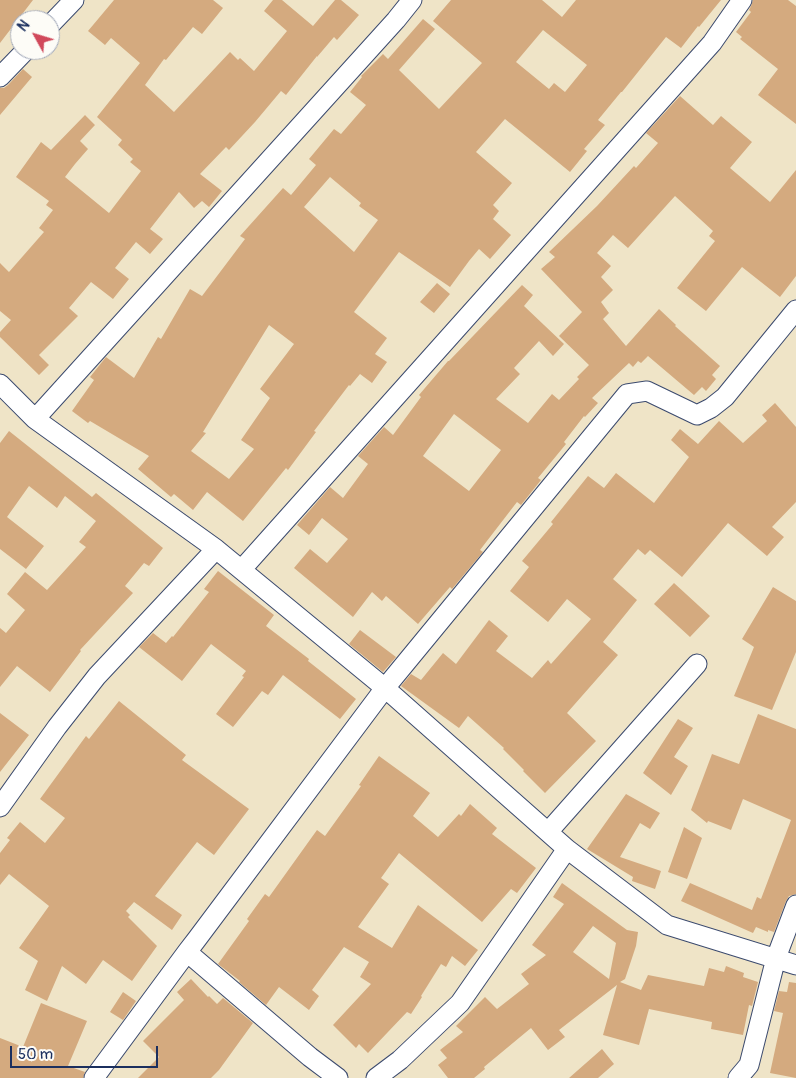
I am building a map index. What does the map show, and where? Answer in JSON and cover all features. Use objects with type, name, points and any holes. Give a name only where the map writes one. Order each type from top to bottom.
[{"type":"street","points":[[60,15],[74,0]]},
{"type":"street","points":[[35,418],[412,0]]},
{"type":"street","points":[[242,570],[712,43],[742,0]]},
{"type":"street","points":[[0,77],[16,60]]},
{"type":"street","points":[[94,1078],[385,688],[627,394],[647,392],[697,415],[711,408],[725,397],[796,310]]},
{"type":"street","points":[[4,395],[216,549],[385,688],[567,849],[667,924],[796,964]]},
{"type":"street","points":[[0,807],[97,676],[216,549]]},
{"type":"street","points":[[548,832],[696,664]]},
{"type":"street","points":[[376,1078],[400,1060],[460,1003],[567,849]]},
{"type":"street","points":[[738,1078],[749,1065],[776,958],[796,905]]},
{"type":"street","points":[[187,952],[310,1057],[338,1078]]},
{"type":"building","points":[[0,0],[33,0],[25,10],[10,10],[10,30],[0,43]]},
{"type":"building","points":[[114,0],[213,0],[223,8],[202,34],[193,27],[166,60],[164,59],[145,85],[174,112],[230,52],[238,60],[240,58],[254,71],[287,31],[264,11],[273,0],[282,0],[313,26],[335,0],[341,0],[359,15],[337,40],[334,37],[286,95],[281,91],[229,150],[226,147],[200,174],[222,191],[209,207],[202,201],[194,208],[179,192],[150,229],[163,239],[150,254],[136,242],[115,268],[129,279],[113,299],[91,282],[69,308],[78,316],[39,355],[49,365],[39,375],[0,337],[0,332],[11,320],[0,311],[0,263],[9,272],[44,232],[39,228],[53,210],[46,205],[49,201],[16,177],[41,142],[51,150],[85,115],[95,125],[80,141],[88,149],[65,177],[109,213],[141,171],[130,162],[133,159],[118,145],[122,140],[97,117],[140,63],[111,38],[105,45],[88,31]]},
{"type":"building","points":[[451,0],[542,0],[562,17],[576,0],[721,0],[681,48],[666,37],[598,120],[605,125],[584,149],[587,151],[570,172],[505,119],[476,152],[512,183],[493,205],[499,211],[493,219],[511,235],[490,259],[479,249],[450,287],[399,252],[354,312],[387,338],[375,354],[387,362],[372,383],[360,374],[349,385],[314,431],[316,432],[288,470],[286,468],[243,521],[207,492],[193,510],[174,494],[171,497],[138,469],[149,456],[90,421],[88,423],[72,411],[94,380],[90,377],[106,357],[134,378],[158,337],[161,339],[190,289],[202,296],[245,239],[240,236],[283,188],[291,195],[316,165],[309,159],[334,129],[341,134],[366,105],[350,92],[361,76],[383,54],[388,59],[423,19],[435,29],[399,70],[439,109],[482,63],[433,21]],"holes":[[[543,30],[587,65],[565,92],[554,83],[549,89],[516,62]],[[330,177],[361,203],[359,206],[378,220],[354,252],[304,207]],[[269,325],[294,344],[260,389],[270,398],[241,440],[254,449],[229,479],[191,451],[206,433],[203,432]]]},
{"type":"building","points":[[753,0],[788,0],[796,6],[796,124],[758,95],[778,69],[740,39],[742,37],[736,32],[751,12],[749,10]]},
{"type":"building","points":[[23,69],[32,77],[0,115],[0,88],[8,85]]},
{"type":"building","points":[[680,96],[713,125],[721,116],[752,142],[730,168],[770,202],[796,170],[796,276],[780,297],[742,267],[706,311],[677,288],[715,241],[709,236],[713,231],[675,196],[628,248],[613,235],[597,253],[611,266],[601,277],[613,290],[601,302],[609,313],[603,319],[626,346],[659,309],[720,366],[712,375],[716,379],[706,391],[702,387],[694,395],[648,356],[641,363],[638,361],[633,367],[629,363],[592,398],[598,403],[584,416],[564,442],[566,444],[538,478],[541,480],[521,505],[517,502],[480,550],[483,552],[452,589],[450,587],[418,624],[386,596],[382,601],[372,592],[353,617],[294,568],[310,549],[327,563],[348,539],[322,518],[309,535],[297,525],[330,487],[343,498],[368,464],[358,456],[384,427],[393,435],[421,397],[419,395],[448,361],[522,285],[533,295],[524,306],[564,344],[553,356],[539,341],[514,368],[520,374],[496,399],[528,423],[552,394],[559,400],[579,379],[577,377],[589,365],[559,336],[582,312],[541,269],[555,257],[549,252],[597,206],[634,166],[636,168],[658,143],[646,133]],"holes":[[[454,414],[501,450],[469,491],[423,456]]]},
{"type":"building","points":[[437,283],[450,294],[434,313],[420,302]]},
{"type":"building","points":[[775,403],[796,427],[796,502],[772,527],[784,537],[767,556],[728,523],[682,577],[650,550],[645,555],[638,549],[613,579],[637,600],[603,642],[618,655],[567,713],[596,741],[545,793],[504,748],[468,716],[459,728],[401,686],[411,674],[421,680],[443,653],[456,664],[489,620],[508,636],[496,651],[532,678],[548,660],[551,664],[591,619],[567,599],[548,622],[510,591],[529,567],[522,561],[553,524],[551,522],[588,476],[604,488],[616,473],[654,503],[689,457],[671,440],[680,429],[698,444],[719,421],[743,443],[767,421],[762,415]]},
{"type":"building","points":[[9,431],[92,497],[96,493],[163,548],[149,566],[144,563],[125,586],[133,593],[80,650],[50,692],[17,666],[0,687],[0,628],[6,633],[25,610],[7,594],[25,572],[47,590],[86,547],[79,542],[96,521],[65,496],[57,508],[29,486],[7,517],[44,546],[26,569],[0,549],[0,443]]},
{"type":"building","points":[[218,571],[274,615],[266,626],[356,699],[340,719],[283,675],[268,695],[262,691],[233,727],[216,714],[244,677],[242,676],[246,671],[211,644],[182,681],[139,647],[153,633],[166,643],[173,637],[209,592],[204,589]]},
{"type":"building","points":[[674,583],[710,616],[690,637],[654,604]]},
{"type":"building","points":[[773,587],[796,601],[796,652],[772,710],[734,696],[754,647],[742,639]]},
{"type":"building","points":[[360,630],[396,657],[383,672],[349,644]]},
{"type":"building","points":[[119,701],[186,755],[182,760],[249,809],[214,855],[197,842],[155,896],[182,915],[172,930],[134,902],[126,911],[130,915],[128,917],[157,946],[132,981],[103,960],[86,984],[62,966],[47,1001],[25,990],[38,961],[19,948],[49,906],[9,874],[0,885],[0,853],[10,840],[7,838],[20,822],[45,843],[65,818],[40,799],[86,736],[89,739]]},
{"type":"building","points":[[0,713],[29,735],[0,772]]},
{"type":"building","points":[[758,714],[796,729],[796,894],[789,896],[786,901],[774,932],[768,930],[768,932],[756,927],[753,933],[681,901],[690,883],[752,910],[757,897],[761,899],[791,820],[743,799],[731,830],[708,821],[707,823],[691,810],[712,754],[739,764]]},
{"type":"building","points":[[678,719],[693,728],[674,757],[688,766],[671,795],[643,773]]},
{"type":"building","points":[[379,756],[430,793],[413,816],[438,837],[459,814],[461,816],[470,804],[497,828],[492,834],[536,868],[517,893],[511,889],[482,922],[399,853],[381,878],[389,884],[358,927],[392,948],[418,905],[478,950],[465,966],[452,956],[446,967],[441,964],[411,1014],[407,1012],[368,1053],[359,1044],[356,1048],[333,1025],[371,984],[360,977],[369,962],[344,947],[312,990],[319,996],[309,1010],[279,987],[266,1005],[218,964],[249,921],[247,919],[265,894],[269,897],[317,830],[325,836],[361,786],[359,785]]},
{"type":"building","points":[[626,794],[660,813],[650,829],[640,823],[620,857],[661,871],[655,889],[632,881],[633,877],[587,849]]},
{"type":"building","points":[[684,827],[702,838],[687,879],[668,872]]},
{"type":"building","points":[[562,883],[627,930],[638,932],[636,946],[625,979],[620,982],[641,990],[648,975],[704,986],[709,968],[724,972],[726,966],[744,973],[743,977],[758,982],[752,1006],[749,1005],[743,1035],[711,1029],[712,1022],[649,1009],[639,1045],[603,1035],[617,985],[559,1030],[565,1037],[548,1050],[531,1028],[484,1067],[485,1069],[474,1078],[448,1078],[438,1065],[447,1058],[440,1050],[463,1032],[456,1026],[485,997],[497,1009],[529,984],[521,974],[546,955],[532,945],[564,904],[553,897]],"holes":[[[593,926],[616,943],[609,979],[573,952]]]},
{"type":"building","points":[[191,979],[217,1004],[223,998],[253,1023],[219,1070],[211,1078],[138,1078],[159,1057],[143,1041],[184,1000],[177,992]]},
{"type":"building","points":[[789,982],[796,983],[796,1078],[770,1073],[783,1013],[774,1011],[779,991],[787,992]]},
{"type":"building","points":[[123,992],[136,1001],[123,1020],[110,1012]]},
{"type":"building","points":[[41,1003],[87,1021],[68,1066],[85,1072],[83,1078],[0,1078],[0,1038],[23,1047]]},
{"type":"building","points":[[602,1049],[614,1064],[598,1078],[569,1078]]}]
